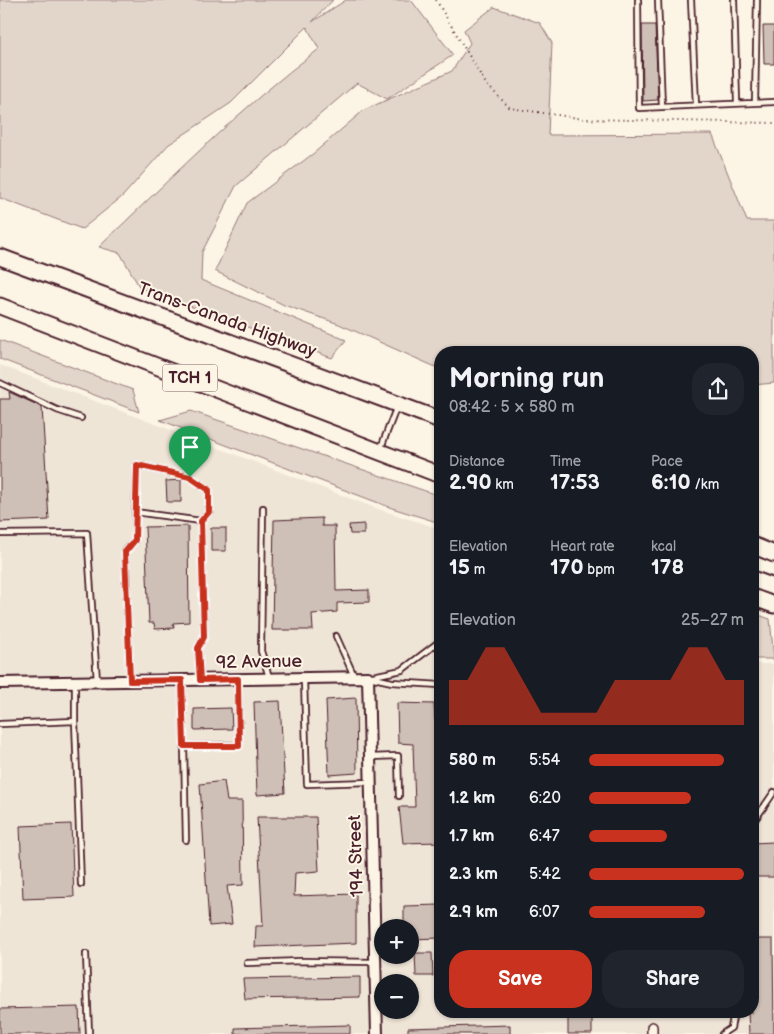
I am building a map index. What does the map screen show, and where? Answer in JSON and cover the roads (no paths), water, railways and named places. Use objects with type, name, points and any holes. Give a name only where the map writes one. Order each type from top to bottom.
[{"type":"highway","name":"Trans-Canada Highway","points":[[0,256],[434,418]]},
{"type":"highway","name":"TCH 1","points":[[0,306],[434,471]]},
{"type":"highway","points":[[759,543],[774,548]]},
{"type":"highway","points":[[759,548],[774,554]]},
{"type":"highway","points":[[759,582],[774,587]]},
{"type":"highway","points":[[759,599],[774,605]]},
{"type":"street","name":"92 Avenue","points":[[0,683],[368,677]]},
{"type":"street","name":"194 Street","points":[[368,677],[375,919]]},
{"type":"street","name":"194 Street","points":[[376,964],[377,1034]]},
{"type":"lane","points":[[638,0],[639,108],[737,102],[774,102]]},
{"type":"lane","points":[[658,0],[662,107]]},
{"type":"lane","points":[[691,0],[696,105]]},
{"type":"lane","points":[[734,0],[737,102]]},
{"type":"lane","points":[[755,102],[757,0]]},
{"type":"lane","points":[[0,383],[57,410],[81,418]]},
{"type":"lane","points":[[379,451],[398,404]]},
{"type":"lane","points":[[130,681],[125,552],[135,540],[137,465],[190,477],[209,490],[209,512],[201,521],[204,637],[198,648],[200,680]]},
{"type":"lane","points":[[263,508],[261,651],[270,678]]},
{"type":"lane","points":[[135,512],[201,521]]},
{"type":"lane","points":[[0,534],[87,533],[97,681]]},
{"type":"lane","points":[[336,636],[355,677]]},
{"type":"lane","points":[[368,677],[402,670],[434,646]]},
{"type":"lane","points":[[368,677],[392,682],[434,685]]},
{"type":"lane","points":[[304,678],[307,784],[370,782]]},
{"type":"lane","points":[[184,746],[239,746],[238,679]]},
{"type":"lane","points":[[182,680],[186,840]]},
{"type":"lane","points":[[75,682],[81,884]]},
{"type":"lane","points":[[0,724],[75,722]]},
{"type":"lane","points":[[370,757],[398,756],[399,796]]},
{"type":"lane","points":[[759,814],[774,792]]},
{"type":"lane","points":[[86,954],[89,1034]]},
{"type":"lane","points":[[247,964],[300,961],[374,962]]},
{"type":"lane","points":[[722,1034],[731,1028],[733,1018]]}]
